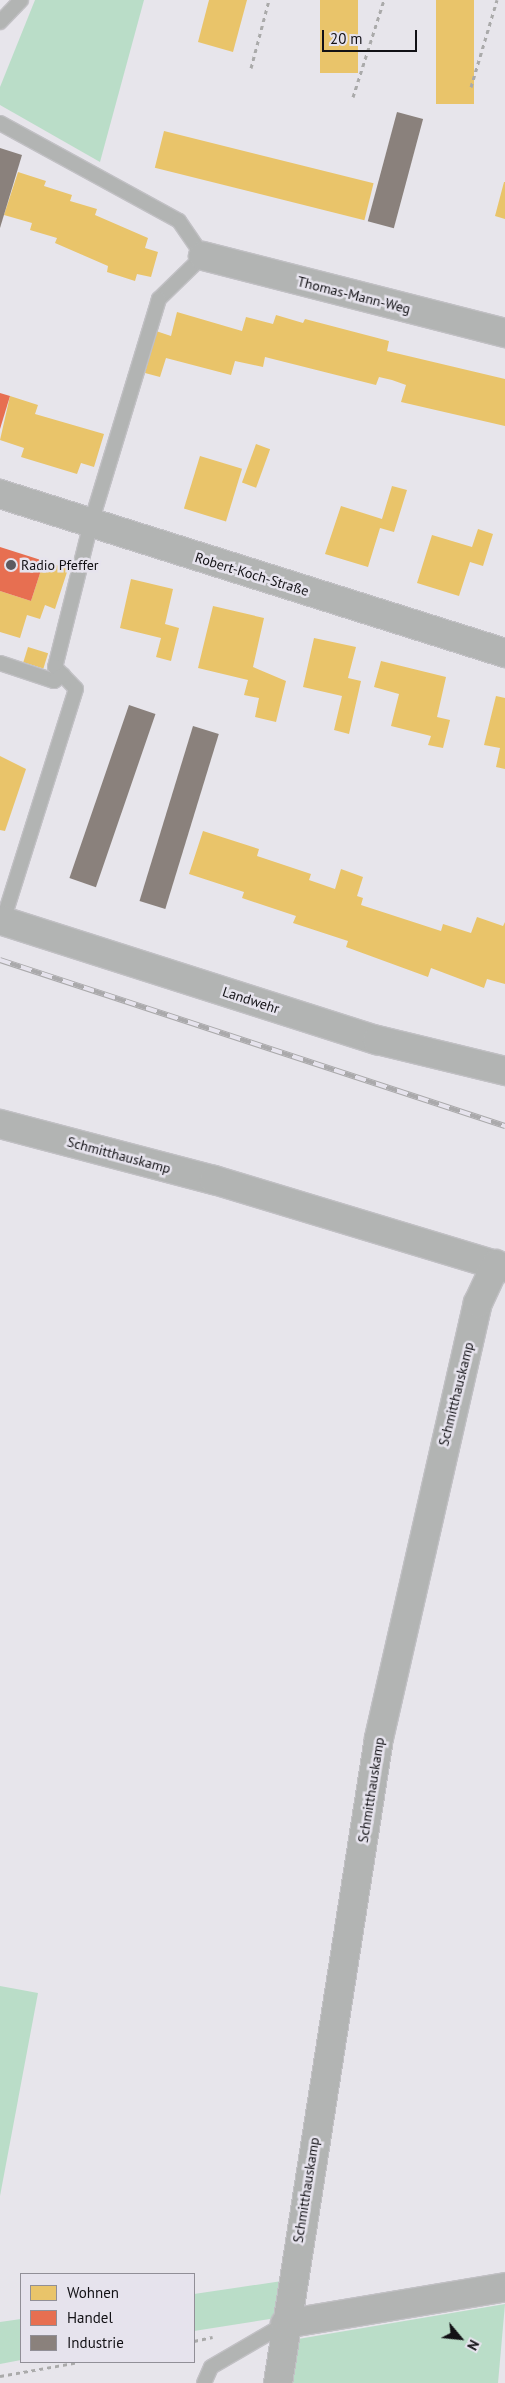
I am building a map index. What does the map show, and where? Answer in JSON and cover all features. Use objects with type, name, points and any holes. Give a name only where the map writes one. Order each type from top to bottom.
[{"type":"street","name":"Thomas-Mann-Weg","points":[[204,256],[505,333]]},
{"type":"street","name":"Robert-Koch-Straße","points":[[0,494],[505,653]]},
{"type":"street","name":"Landwehr","points":[[1,920],[377,1040],[505,1071]]},
{"type":"street","name":"Schmitthauskamp","points":[[0,1124],[214,1180],[500,1266],[478,1303],[379,1738],[285,2324],[278,2383]]},
{"type":"street","points":[[285,2324],[505,2287]]},
{"type":"lane","points":[[0,22],[21,0]]},
{"type":"lane","points":[[0,123],[179,221],[204,256],[159,299],[91,523],[55,667],[76,689],[1,920]]},
{"type":"lane","points":[[0,663],[54,681],[63,675]]},
{"type":"lane","points":[[204,2383],[211,2367],[285,2324]]},
{"type":"path","points":[[251,68],[269,0]]},
{"type":"path","points":[[353,97],[384,0]]},
{"type":"path","points":[[472,87],[498,0]]},
{"type":"path","points":[[0,2376],[74,2363]]},
{"type":"green space","points":[[35,0],[144,0],[100,162],[0,105],[0,87]]},
{"type":"green space","points":[[0,1986],[38,1993],[0,2196]]},
{"type":"green space","points":[[282,2281],[276,2318],[195,2331],[195,2294]]},
{"type":"green space","points":[[505,2304],[498,2383],[291,2383],[298,2339]]},
{"type":"green space","points":[[20,2319],[20,2360],[0,2364],[0,2322]]},
{"type":"building: Wohnen","points":[[209,0],[247,0],[233,52],[198,42]]},
{"type":"building: Wohnen","points":[[320,0],[358,0],[358,73],[320,73]]},
{"type":"building: Wohnen","points":[[436,0],[474,0],[474,104],[436,104]]},
{"type":"building: Wohnen","points":[[164,131],[374,183],[364,220],[155,168]]},
{"type":"building: Wohnen","points":[[18,172],[46,181],[44,186],[72,195],[70,201],[97,209],[95,215],[148,238],[145,248],[158,252],[151,277],[137,274],[135,281],[107,272],[108,266],[55,243],[57,238],[30,230],[32,223],[4,215]]},
{"type":"building: Wohnen","points":[[505,182],[505,219],[495,216]]},
{"type":"building: Wohnen","points":[[177,312],[242,331],[246,317],[273,324],[276,315],[303,323],[305,319],[389,341],[387,351],[505,379],[505,426],[401,402],[406,385],[392,380],[379,377],[376,385],[265,357],[263,367],[235,361],[231,375],[166,358],[160,377],[145,373],[156,331],[171,336]]},
{"type":"building: Wohnen","points":[[10,396],[38,405],[35,414],[104,434],[94,467],[81,463],[77,474],[21,457],[24,448],[0,440]]},
{"type":"building: Wohnen","points":[[256,444],[270,449],[256,488],[242,483]]},
{"type":"building: Wohnen","points":[[200,456],[242,469],[226,521],[184,509]]},
{"type":"building: Wohnen","points":[[392,486],[407,490],[394,532],[380,528],[368,567],[325,554],[341,506],[382,519]]},
{"type":"building: Wohnen","points":[[478,529],[493,534],[483,566],[470,562],[459,596],[417,583],[432,535],[472,547]]},
{"type":"building: Wohnen","points":[[44,561],[68,569],[55,609],[45,605],[40,619],[27,615],[20,638],[0,632],[0,591],[31,601]]},
{"type":"building: Wohnen","points":[[131,579],[173,589],[165,624],[179,628],[171,661],[156,657],[161,638],[120,628]]},
{"type":"building: Wohnen","points":[[213,606],[264,618],[253,667],[286,681],[276,722],[255,717],[259,698],[244,695],[248,680],[198,668]]},
{"type":"building: Wohnen","points":[[314,638],[356,647],[348,678],[361,681],[349,734],[334,730],[342,696],[303,687]]},
{"type":"building: Wohnen","points":[[28,647],[48,653],[43,668],[23,662]]},
{"type":"building: Wohnen","points":[[381,661],[446,677],[437,717],[450,720],[443,748],[428,745],[431,736],[391,726],[399,694],[374,687]]},
{"type":"building: Wohnen","points":[[496,696],[505,698],[505,769],[496,767],[500,748],[484,745]]},
{"type":"building: Wohnen","points":[[0,756],[26,769],[5,831],[0,830]]},
{"type":"building: Wohnen","points":[[203,831],[259,849],[257,856],[311,874],[309,880],[335,889],[341,869],[363,877],[357,896],[363,898],[361,905],[441,931],[443,924],[471,933],[477,917],[503,926],[505,922],[505,984],[487,979],[484,988],[431,968],[428,977],[346,947],[348,941],[293,923],[296,916],[242,898],[244,892],[189,874]]},
{"type":"building: Handel","points":[[0,393],[10,396],[0,429]]},
{"type":"building: Handel","points":[[0,547],[44,561],[31,601],[0,591]]},
{"type":"building: Industrie","points":[[397,112],[423,119],[394,228],[368,221]]},
{"type":"building: Industrie","points":[[0,148],[22,155],[0,228]]},
{"type":"building: Industrie","points":[[129,705],[155,714],[96,887],[69,878]]},
{"type":"building: Industrie","points":[[193,726],[219,734],[165,909],[139,901]]},
{"type":"railway","points":[[0,960],[505,1126]]},
{"type":"place","name":"Radio Pfeffer","points":[[11,565]]}]
